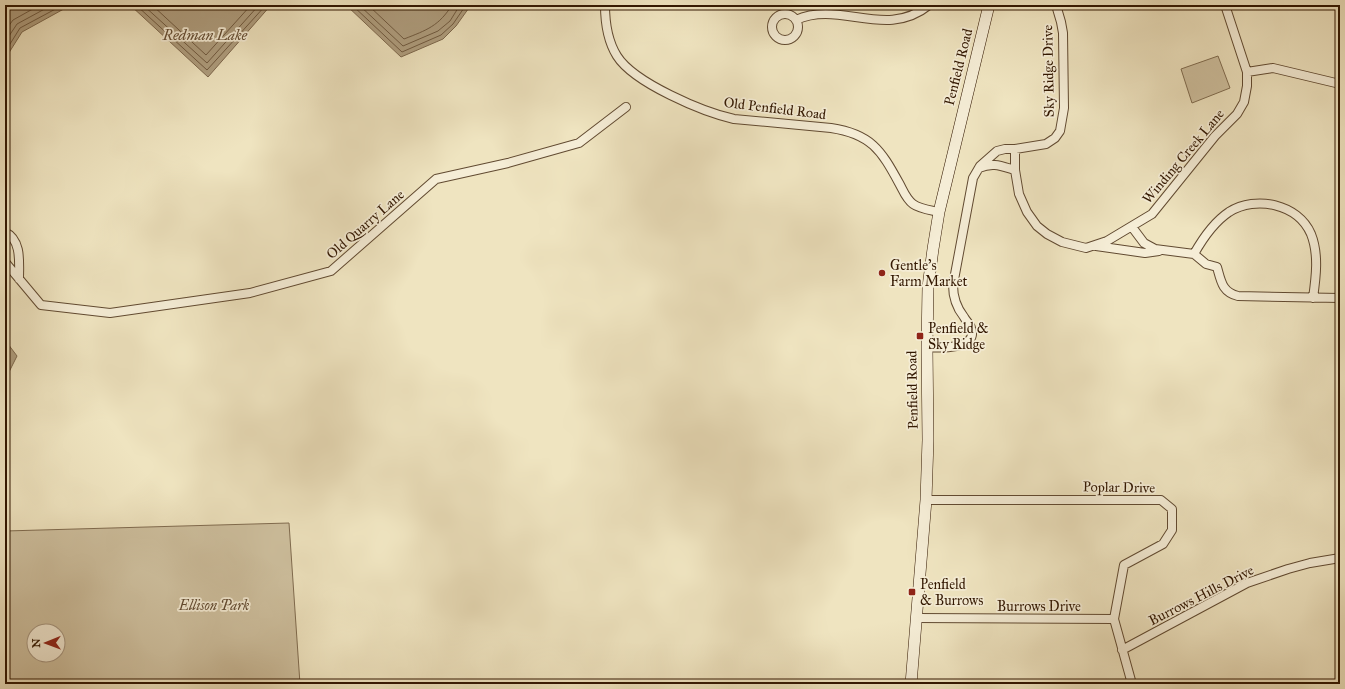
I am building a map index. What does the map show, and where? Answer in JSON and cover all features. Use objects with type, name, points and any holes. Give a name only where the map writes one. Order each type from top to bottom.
[{"type":"main road","name":"Penfield Road","points":[[911,684],[926,500],[928,440],[928,287],[939,212],[989,5]]},
{"type":"street","name":"Old Penfield Road","points":[[605,5],[605,20],[608,35],[616,55],[629,70],[641,78],[680,100],[720,116],[734,119],[831,128],[843,130],[864,138],[880,152],[886,160],[912,203],[923,208],[939,212]]},
{"type":"street","points":[[860,9],[873,14],[899,17],[911,15],[929,5]]},
{"type":"street","name":"Sky Ridge Drive","points":[[927,347],[948,348],[960,345],[969,340],[972,334],[971,328],[954,300],[953,286],[973,178],[978,168],[985,160],[997,151],[1046,144],[1055,138],[1060,131],[1064,108],[1063,33],[1056,5]]},
{"type":"street","points":[[1225,5],[1247,72],[1273,68],[1340,84]]},
{"type":"street","points":[[796,20],[802,14],[815,8],[826,6]]},
{"type":"street","name":"Winding Creek Lane","points":[[1015,149],[1015,170],[1019,194],[1027,212],[1037,226],[1062,242],[1086,248],[1093,246],[1107,241],[1132,227],[1152,214],[1158,208],[1215,136],[1237,114],[1244,102],[1247,72]]},
{"type":"street","name":"Old Quarry Lane","points":[[5,262],[42,305],[110,313],[250,293],[331,271],[436,179],[508,163],[579,144],[626,107]]},
{"type":"street","points":[[978,168],[988,165],[998,165],[1015,170]]},
{"type":"street","points":[[1194,254],[1210,230],[1230,211],[1250,204],[1264,203],[1276,205],[1298,216],[1307,227],[1311,235],[1315,247],[1316,262],[1313,298]]},
{"type":"street","points":[[1132,227],[1144,243],[1155,249],[1194,254],[1206,264],[1217,267],[1222,285],[1231,294],[1238,296],[1340,298]]},
{"type":"street","points":[[5,232],[12,237],[18,250],[19,279]]},
{"type":"street","points":[[1093,246],[1145,253],[1163,250]]},
{"type":"street","name":"Poplar Drive","points":[[926,500],[1161,500],[1172,509],[1172,530],[1163,544],[1124,565],[1114,619]]},
{"type":"street","name":"Burrows Hills Drive","points":[[1122,650],[1247,583],[1310,563],[1340,558]]},
{"type":"street","name":"Burrows Drive","points":[[917,618],[1114,619]]},
{"type":"street","points":[[1114,619],[1132,684]]},
{"type":"green space","points":[[1218,56],[1230,88],[1192,103],[1181,69]]},
{"type":"green space","name":"Ellison Park","points":[[289,523],[300,684],[5,684],[5,531]]},
{"type":"water","points":[[5,5],[71,5],[22,32],[5,59]]},
{"type":"water","name":"Redman Lake","points":[[130,5],[271,5],[208,77]]},
{"type":"water","points":[[346,5],[471,5],[456,26],[443,39],[401,57]]},
{"type":"water","points":[[5,340],[17,356],[5,380]]},
{"type":"place","name":"Gentle's Farm Market","points":[[882,273]]},
{"type":"place","name":"Penfield & Sky Ridge","points":[[920,336]]},
{"type":"place","name":"Penfield & Burrows","points":[[912,592]]}]
